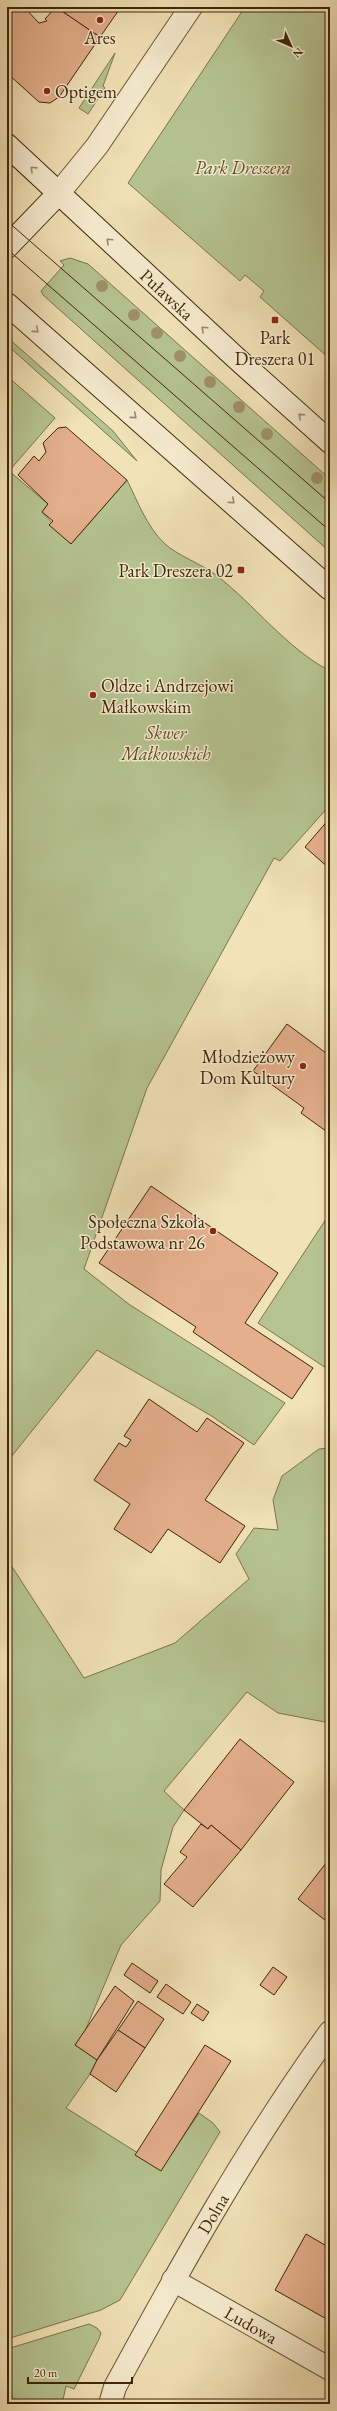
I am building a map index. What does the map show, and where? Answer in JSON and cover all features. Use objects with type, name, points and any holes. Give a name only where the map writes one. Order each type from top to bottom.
[{"type":"main road","points":[[7,247],[58,194],[97,146],[191,7]]},
{"type":"main road","name":"Puławska","points":[[7,145],[58,194],[330,442]]},
{"type":"main road","points":[[7,304],[330,589]]},
{"type":"main road","name":"Dolna","points":[[110,2404],[115,2387],[173,2280],[277,2108],[330,2032]]},
{"type":"main road","name":"Ludowa","points":[[173,2280],[330,2369]]},
{"type":"green space","name":"Park Dreszera","points":[[245,7],[330,7],[330,359],[260,297],[264,291],[245,275],[240,281],[128,183]]},
{"type":"green space","points":[[115,53],[103,86],[105,88],[88,114],[79,108]]},
{"type":"green space","points":[[70,258],[88,264],[330,479],[330,552],[43,295],[41,291],[64,265],[60,261]]},
{"type":"green space","points":[[7,337],[113,431],[137,461],[7,345]]},
{"type":"green space","name":"Skwer Małkowskich","points":[[7,376],[55,418],[9,471],[48,504],[42,512],[71,544],[127,480],[147,521],[164,543],[176,552],[216,575],[244,599],[299,651],[330,671],[330,805],[280,861],[274,858],[147,1088],[84,1269],[130,1305],[285,1403],[254,1445],[210,1415],[97,1350],[7,1462]]},
{"type":"green space","points":[[330,1213],[330,1369],[329,1370],[258,1323]]},
{"type":"green space","points":[[330,1448],[330,1723],[278,1713],[247,1692],[164,1791],[184,1810],[173,1827],[161,1870],[160,1901],[121,1945],[85,2031],[75,2045],[97,2060],[90,2074],[66,2108],[162,2168],[199,2113],[213,2123],[220,2132],[120,2300],[101,2310],[7,2339],[7,1559],[84,1678],[175,1643],[249,1579],[236,1554],[254,1528],[278,1530],[273,1500],[282,1476],[319,1449]]},
{"type":"green space","points":[[89,2324],[97,2328],[101,2333],[99,2339],[74,2389],[66,2386],[62,2404],[19,2404],[7,2391],[7,2349]]},
{"type":"building","points":[[7,7],[17,7],[7,18]]},
{"type":"building","points":[[17,7],[24,7],[39,23],[47,21],[45,19],[56,7],[100,37],[59,97],[50,103],[39,102],[7,73],[7,18]]},
{"type":"building","points":[[56,7],[121,7],[100,37]]},
{"type":"building","points":[[66,427],[127,480],[71,544],[49,525],[53,521],[42,512],[48,504],[18,475],[34,456],[39,461],[46,452],[43,443],[58,428]]},
{"type":"building","points":[[330,818],[330,869],[305,847]]},
{"type":"building","points":[[287,1024],[330,1056],[330,1134],[301,1113],[304,1108],[253,1071]]},
{"type":"building","points":[[151,1186],[278,1273],[245,1323],[313,1368],[292,1399],[193,1332],[196,1327],[99,1263]]},
{"type":"building","points":[[149,1399],[197,1432],[207,1418],[244,1443],[205,1500],[245,1526],[220,1563],[168,1529],[151,1553],[114,1529],[130,1504],[94,1480],[119,1443],[126,1447],[131,1440],[124,1436]]},
{"type":"building","points":[[240,1739],[294,1782],[241,1850],[211,1825],[208,1829],[184,1810]]},
{"type":"building","points":[[201,1824],[208,1829],[211,1825],[241,1850],[193,1907],[164,1884],[187,1857],[180,1852]]},
{"type":"building","points":[[330,1858],[330,1924],[298,1899]]},
{"type":"building","points":[[132,1963],[158,1981],[150,1993],[124,1975]]},
{"type":"building","points":[[273,1967],[287,1977],[274,1995],[260,1985]]},
{"type":"building","points":[[166,1984],[191,2002],[183,2014],[157,1997]]},
{"type":"building","points":[[115,1986],[134,2001],[97,2060],[75,2045]]},
{"type":"building","points":[[138,2001],[164,2019],[145,2048],[118,2030]]},
{"type":"building","points":[[197,2004],[209,2012],[203,2021],[191,2013]]},
{"type":"building","points":[[118,2030],[145,2048],[116,2092],[90,2074],[97,2060]]},
{"type":"building","points":[[205,2045],[231,2061],[161,2171],[135,2155]]},
{"type":"building","points":[[306,2234],[330,2248],[330,2321],[275,2290]]},
{"type":"tram line","points":[[7,221],[330,503]]},
{"type":"tram line","points":[[7,249],[330,531]]},
{"type":"place","name":"Ares","points":[[100,20]]},
{"type":"place","name":"Optigem","points":[[47,91]]},
{"type":"place","name":"Park Dreszera 01","points":[[275,320]]},
{"type":"place","name":"Park Dreszera 02","points":[[241,570]]},
{"type":"place","name":"Oldze i Andrzejowi Małkowskim","points":[[93,695]]},
{"type":"place","name":"Młodzieżowy Dom Kultury","points":[[303,1066]]},
{"type":"place","name":"Społeczna Szkoła Podstawowa nr 26","points":[[213,1231]]}]
